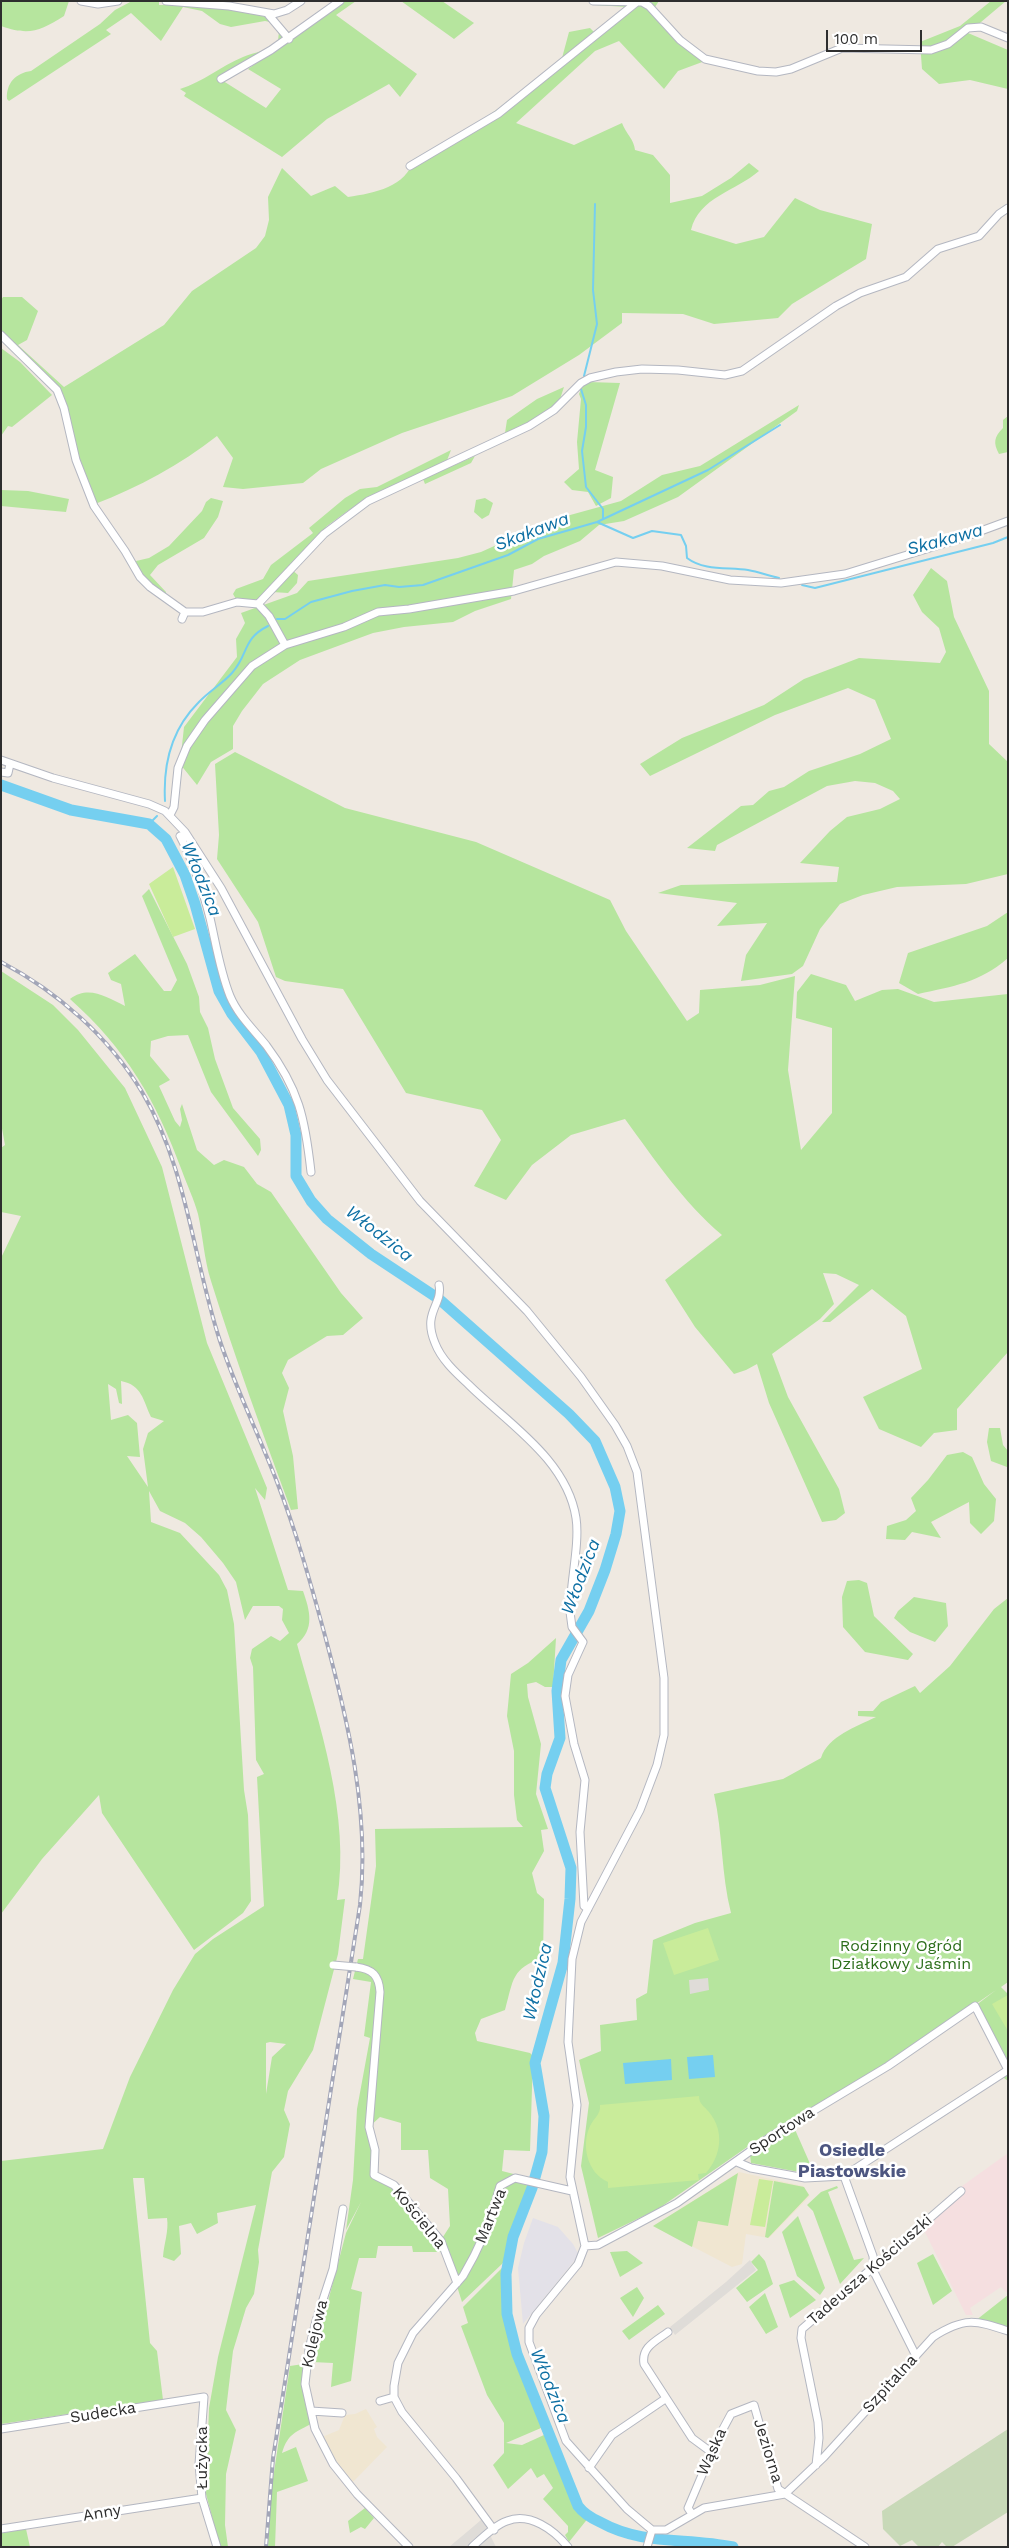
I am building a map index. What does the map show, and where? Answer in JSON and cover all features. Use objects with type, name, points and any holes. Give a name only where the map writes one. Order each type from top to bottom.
[{"type":"street","points":[[81,1],[98,4],[118,1]]},
{"type":"street","points":[[166,1],[229,6],[266,13],[282,12],[302,1]]},
{"type":"street","points":[[221,80],[289,39],[340,1]]},
{"type":"street","points":[[593,1],[637,2],[649,6],[680,40],[705,59],[758,71],[776,72],[791,69],[842,48],[931,50],[948,44],[968,28],[981,28],[1008,38]]},
{"type":"street","points":[[410,166],[498,114],[637,2]]},
{"type":"street","points":[[266,13],[289,39]]},
{"type":"street","points":[[258,604],[324,534],[368,501],[529,426],[554,410],[581,383],[616,372],[642,369],[678,370],[725,375],[742,371],[836,306],[860,293],[906,277],[938,249],[979,236],[999,214],[1008,208]]},
{"type":"street","points":[[1,335],[60,394],[76,460],[94,506],[100,518],[125,550],[140,577],[183,616],[237,602],[258,604],[264,610],[285,645]]},
{"type":"street","points":[[170,815],[174,807],[178,768],[187,746],[205,720],[244,674],[264,656],[285,645],[344,627],[378,612],[408,609],[514,591],[616,562],[662,566],[730,580],[781,583],[845,574],[959,539],[1008,521]]},
{"type":"street","points":[[1,760],[53,778],[136,799],[170,815],[203,893],[222,973],[231,997],[243,1018],[281,1065],[295,1090],[303,1113],[311,1172]]},
{"type":"street","points":[[1,772],[8,773],[10,764]]},
{"type":"street","points":[[180,836],[221,888],[302,1039],[327,1080],[408,1186],[464,1248],[527,1311],[581,1377],[615,1424],[627,1446],[637,1472],[664,1678],[664,1735],[657,1765],[640,1810],[582,1922],[572,1959],[568,2042],[577,2105],[570,2177],[572,2191],[585,2236],[585,2246],[578,2264],[536,2315],[530,2328],[529,2342],[566,2441],[627,2509],[651,2532],[666,2530],[704,2508],[785,2494],[816,2465]]},
{"type":"street","points":[[439,1289],[430,1317],[430,1332],[436,1346],[450,1367],[523,1434],[548,1461],[572,1502],[576,1527],[570,1597],[572,1627],[583,1642],[568,1675],[565,1696],[574,1744],[585,1780],[580,1832],[584,1906],[588,1909]]},
{"type":"street","name":"Kościelna","points":[[333,1965],[367,1969],[374,1973],[379,1980],[380,1992],[369,2127],[375,2150],[374,2175],[394,2186],[441,2241],[457,2283]]},
{"type":"street","name":"Sportowa","points":[[585,2246],[598,2244],[677,2203],[773,2135],[888,2066],[975,2006],[1008,2070]]},
{"type":"street","points":[[737,2162],[751,2168],[805,2178],[844,2176],[1008,2070]]},
{"type":"street","points":[[844,2176],[875,2264],[874,2272],[916,2356]]},
{"type":"street","name":"Martwa","points":[[457,2283],[463,2276],[484,2237],[500,2186],[515,2178],[572,2191]]},
{"type":"street","name":"Tadeusza Kościuszki","points":[[816,2465],[819,2438],[818,2422],[801,2338],[802,2329],[875,2264],[962,2191]]},
{"type":"street","name":"Kolejowa","points":[[343,2208],[333,2269],[316,2321],[306,2365],[305,2384],[315,2429],[333,2464],[357,2494],[409,2547]]},
{"type":"street","points":[[457,2283],[413,2333],[398,2363],[394,2397],[415,2430],[456,2478],[494,2530]]},
{"type":"street","name":"Szpitalna","points":[[816,2465],[939,2333],[955,2324],[975,2321],[1008,2332]]},
{"type":"street","points":[[668,2332],[646,2349],[642,2356],[644,2364],[692,2438],[711,2452]]},
{"type":"street","points":[[380,2401],[394,2397]]},
{"type":"street","name":"Sudecka","points":[[1,2429],[204,2398]]},
{"type":"street","name":"Łużycka","points":[[204,2398],[199,2464],[202,2498],[217,2547]]},
{"type":"street","points":[[589,2468],[612,2435],[665,2399]]},
{"type":"street","name":"Wąska","points":[[692,2514],[688,2508],[711,2452],[731,2414],[754,2405]]},
{"type":"street","name":"Jeziorna","points":[[754,2405],[774,2478],[778,2489],[785,2494]]},
{"type":"street","points":[[311,2412],[342,2413]]},
{"type":"street","points":[[785,2494],[865,2547]]},
{"type":"street","name":"Anny","points":[[1,2529],[202,2498]]},
{"type":"street","points":[[472,2547],[505,2521],[527,2520],[552,2530],[568,2547]]},
{"type":"street","points":[[647,2545],[651,2532]]},
{"type":"shaded area","points":[[708,1978],[709,1990],[690,1994],[689,1980]]},
{"type":"shaded area","points":[[1008,2153],[1008,2290],[1006,2292],[1001,2287],[970,2308],[973,2315],[966,2315],[923,2228],[956,2199],[951,2194]]},
{"type":"shaded area","points":[[739,2172],[803,2186],[810,2196],[769,2238],[746,2234],[742,2264],[732,2267],[653,2226]]},
{"type":"shaded area","points":[[533,2218],[558,2227],[573,2244],[579,2255],[523,2324],[518,2268]]},
{"type":"shaded area","points":[[750,2260],[756,2270],[675,2335],[670,2327]]},
{"type":"shaded area","points":[[366,2409],[377,2427],[374,2429],[377,2437],[387,2447],[353,2482],[335,2460],[322,2437],[339,2430],[345,2415],[355,2414]]},
{"type":"shaded area","points":[[482,2519],[496,2547],[449,2547],[474,2526]]},
{"type":"green space","points":[[1,1],[69,1],[64,16],[41,28],[19,31],[1,26]]},
{"type":"green space","points":[[132,1],[157,1],[159,5],[164,5],[164,3],[200,5],[248,11],[268,18],[282,32],[282,40],[272,49],[220,79],[266,108],[281,89],[248,69],[343,1],[356,1],[336,15],[417,74],[400,97],[389,84],[327,119],[282,157],[184,96],[186,93],[180,89],[243,57],[270,47],[278,41],[279,31],[270,22],[265,21],[231,27],[220,24],[202,11],[183,7],[161,41],[131,13],[106,30],[111,34],[9,101],[7,99],[8,88],[13,80],[21,74],[31,71],[100,24],[115,10]]},
{"type":"green space","points":[[401,1],[442,1],[474,23],[454,39]]},
{"type":"green space","points":[[598,1],[659,1],[651,13],[705,61],[678,71],[664,89],[619,41],[595,51],[516,123],[574,145],[622,123],[635,150],[653,155],[670,175],[670,203],[702,196],[731,178],[749,163],[759,171],[710,202],[695,219],[691,230],[736,244],[764,237],[795,198],[820,210],[872,224],[866,259],[792,304],[778,318],[714,324],[683,314],[622,313],[622,323],[579,355],[512,396],[402,433],[321,469],[303,483],[243,489],[223,487],[233,458],[217,436],[159,474],[95,504],[78,457],[63,394],[1,331],[1,300],[3,297],[22,297],[38,311],[27,340],[18,345],[64,387],[164,325],[192,291],[256,248],[265,236],[269,220],[268,197],[282,168],[311,196],[335,186],[348,197],[379,191],[388,187],[404,176],[410,169],[414,159],[460,135],[502,106],[562,58],[569,32],[590,28],[595,33],[626,7],[596,5]]},
{"type":"green space","points":[[991,1],[1006,1],[968,33],[1008,50],[1008,89],[970,80],[939,84],[922,69],[920,42],[960,26]]},
{"type":"green space","points":[[1,348],[20,362],[52,395],[12,427],[8,426],[1,436]]},
{"type":"green space","points":[[588,382],[620,383],[595,470],[613,477],[611,498],[596,506],[588,492],[572,490],[564,482],[579,469],[577,442],[581,399],[579,394],[582,386]]},
{"type":"green space","points":[[564,387],[559,402],[522,428],[505,433],[507,420],[537,399]]},
{"type":"green space","points":[[799,405],[797,411],[678,497],[624,521],[599,525],[580,541],[544,556],[532,564],[514,570],[511,599],[475,611],[453,622],[404,627],[373,633],[300,660],[263,684],[233,726],[233,749],[211,762],[197,785],[180,764],[184,727],[237,657],[236,639],[245,623],[241,613],[297,593],[308,581],[458,558],[481,552],[552,520],[621,501],[662,475],[700,466]]},
{"type":"green space","points":[[1008,416],[1008,452],[999,454],[995,440],[1003,428],[1003,420]]},
{"type":"green space","points":[[451,450],[446,463],[367,499],[327,526],[291,569],[298,575],[297,583],[288,593],[272,592],[255,600],[236,599],[233,594],[236,589],[263,579],[271,565],[313,533],[309,528],[345,498],[360,489],[377,487]]},
{"type":"green space","points":[[475,456],[471,463],[425,484],[423,479]]},
{"type":"green space","points":[[1,490],[28,491],[69,499],[66,512],[1,506]]},
{"type":"green space","points":[[211,498],[223,501],[218,517],[204,538],[158,565],[150,575],[166,592],[166,596],[138,572],[136,561],[149,558],[169,546],[202,511],[206,502]]},
{"type":"green space","points":[[485,498],[493,503],[489,515],[482,519],[474,512],[476,500]]},
{"type":"green space","points":[[931,568],[947,581],[954,617],[989,691],[989,744],[1008,762],[1008,874],[966,884],[897,887],[863,895],[840,904],[820,929],[803,966],[792,974],[741,981],[746,955],[767,923],[717,926],[737,903],[658,893],[681,885],[837,882],[839,867],[800,863],[830,831],[847,817],[880,809],[900,799],[893,791],[875,783],[855,781],[827,786],[717,845],[715,851],[687,848],[741,806],[753,805],[769,791],[784,787],[809,771],[860,754],[891,739],[875,700],[848,688],[775,715],[650,776],[640,764],[682,738],[764,705],[804,679],[859,658],[940,663],[946,652],[939,628],[922,612],[913,595]]},
{"type":"green space","points":[[235,752],[345,808],[476,842],[610,900],[626,931],[687,1021],[699,1013],[700,990],[760,985],[795,976],[788,1070],[801,1150],[832,1113],[832,1028],[796,1018],[797,992],[811,974],[846,985],[855,1001],[882,990],[898,989],[934,1002],[1008,994],[1008,1352],[957,1409],[957,1430],[934,1433],[921,1447],[879,1429],[863,1397],[922,1369],[906,1316],[872,1289],[830,1322],[822,1322],[859,1285],[836,1274],[823,1273],[834,1304],[820,1319],[772,1354],[788,1397],[839,1489],[845,1513],[836,1520],[822,1522],[769,1403],[757,1364],[734,1374],[695,1327],[665,1280],[722,1235],[682,1195],[625,1119],[571,1135],[532,1165],[506,1200],[474,1186],[501,1140],[482,1110],[406,1093],[343,989],[285,981],[276,977],[258,922],[217,859],[219,835],[215,764]]},
{"type":"green space","points":[[173,867],[195,929],[173,937],[149,884]]},
{"type":"green space","points":[[149,889],[187,964],[199,997],[200,1012],[208,1028],[215,1059],[233,1108],[260,1139],[261,1150],[258,1156],[211,1092],[188,1035],[168,1036],[151,1041],[150,1056],[170,1080],[159,1086],[175,1121],[180,1127],[182,1120],[180,1109],[182,1104],[197,1150],[214,1165],[224,1160],[244,1167],[257,1184],[271,1192],[341,1293],[363,1318],[343,1335],[327,1336],[288,1360],[282,1373],[289,1388],[283,1411],[293,1456],[298,1509],[291,1510],[230,1339],[209,1273],[196,1208],[172,1145],[137,1077],[107,1037],[70,999],[84,993],[91,993],[104,996],[125,1006],[121,984],[111,980],[108,973],[135,954],[164,991],[171,991],[177,980],[142,896]]},
{"type":"green space","points":[[1008,912],[1008,958],[987,973],[943,989],[918,994],[899,983],[908,953],[987,926]]},
{"type":"green space","points":[[1,971],[53,1005],[78,1030],[125,1088],[162,1167],[207,1343],[267,1488],[265,1500],[255,1488],[288,1590],[303,1591],[308,1606],[309,1626],[303,1638],[297,1644],[330,1770],[340,1836],[337,1900],[345,1899],[338,1954],[313,2050],[288,2091],[284,2110],[290,2124],[284,2157],[272,2172],[258,2250],[259,2262],[254,2294],[246,2308],[233,2351],[226,2410],[236,2430],[226,2474],[225,2525],[228,2547],[220,2547],[206,2494],[209,2408],[218,2357],[256,2205],[217,2213],[218,2223],[197,2234],[191,2223],[179,2226],[181,2254],[174,2261],[163,2257],[167,2218],[148,2219],[144,2178],[133,2178],[150,2343],[157,2351],[163,2400],[1,2424],[1,2161],[103,2149],[130,2077],[173,1990],[195,1954],[213,1939],[264,1906],[257,1777],[264,1774],[256,1760],[253,1667],[250,1658],[252,1649],[271,1636],[280,1641],[289,1633],[282,1620],[283,1609],[279,1606],[253,1606],[245,1620],[236,1582],[223,1563],[201,1537],[185,1523],[160,1511],[149,1491],[151,1522],[180,1533],[219,1575],[227,1590],[234,1624],[244,1790],[248,1815],[251,1901],[243,1913],[194,1950],[102,1813],[99,1795],[42,1859],[1,1914],[1,1258],[21,1216],[1,1212],[1,1148],[5,1145],[1,1123]],"holes":[[[121,1381],[128,1383],[138,1390],[144,1399],[151,1417],[164,1421],[148,1433],[143,1449],[148,1487],[127,1456],[140,1457],[137,1423],[128,1415],[111,1420],[108,1384],[116,1389],[119,1403],[122,1404]],[[266,2043],[286,2044],[272,2057],[266,2094]]]},
{"type":"green space","points":[[989,1428],[1000,1428],[1003,1445],[1008,1451],[1007,1467],[991,1461],[987,1442]]},
{"type":"green space","points":[[963,1452],[972,1457],[984,1484],[996,1499],[994,1521],[981,1534],[970,1523],[969,1502],[931,1522],[941,1538],[912,1532],[905,1540],[886,1539],[887,1526],[906,1520],[916,1511],[911,1498],[947,1455]]},
{"type":"green space","points":[[859,1580],[867,1583],[874,1616],[913,1654],[908,1660],[865,1652],[843,1627],[842,1597],[847,1581]]},
{"type":"green space","points":[[914,1597],[946,1603],[948,1626],[935,1642],[910,1632],[894,1618],[898,1611]]},
{"type":"green space","name":"Rodzinny Ogród Działkowy Jaśmin","points":[[1008,1598],[1008,1982],[1001,1987],[1008,1994],[1008,2081],[1000,2075],[1007,2070],[975,2006],[996,1990],[872,2076],[773,2135],[763,2136],[658,2209],[598,2238],[581,2166],[589,2103],[579,2060],[601,2051],[600,2025],[637,2020],[636,1999],[647,1993],[653,1940],[695,1923],[731,1913],[725,1884],[714,1794],[783,1779],[821,1758],[825,1750],[836,1738],[876,1717],[858,1716],[858,1711],[873,1711],[881,1702],[915,1686],[920,1693],[950,1666],[994,1609]]},
{"type":"green space","points":[[556,1638],[553,1687],[545,1687],[536,1682],[527,1684],[528,1697],[541,1744],[536,1794],[548,1829],[541,1830],[544,1851],[532,1873],[537,1893],[544,1899],[543,1957],[519,1971],[515,1976],[505,2010],[481,2019],[475,2033],[477,2041],[530,2053],[533,2056],[530,2151],[504,2150],[502,2171],[533,2179],[532,2188],[513,2237],[506,2274],[507,2314],[517,2354],[578,2506],[589,2517],[569,2542],[565,2535],[568,2532],[568,2526],[543,2499],[553,2488],[544,2474],[537,2478],[531,2468],[508,2489],[493,2465],[504,2453],[504,2423],[487,2395],[461,2326],[468,2323],[463,2307],[503,2267],[503,2263],[462,2302],[446,2252],[413,2252],[412,2246],[378,2246],[376,2258],[359,2258],[351,2289],[362,2292],[351,2381],[331,2387],[333,2363],[312,2362],[346,2233],[361,2202],[346,2230],[353,2180],[357,2109],[370,2038],[364,2036],[371,1982],[353,1979],[358,1959],[363,1959],[376,1866],[375,1829],[523,1827],[517,1820],[514,1795],[514,1751],[507,1716],[511,1674],[528,1663]],"holes":[[[380,2117],[401,2123],[401,2150],[428,2150],[430,2178],[448,2189],[450,2226],[441,2240],[394,2185],[374,2175],[375,2150],[369,2127]],[[541,2428],[544,2435],[522,2445],[506,2443]]]},
{"type":"green space","points":[[708,1928],[719,1960],[674,1975],[663,1943]]},
{"type":"green space","points":[[1008,1995],[1008,2031],[992,2004]]},
{"type":"green space","points":[[699,2096],[701,2103],[714,2119],[719,2135],[718,2151],[706,2173],[698,2174],[699,2180],[608,2188],[608,2182],[595,2172],[586,2150],[587,2133],[598,2113],[600,2105]]},
{"type":"green space","points":[[793,2125],[815,2175],[751,2163],[750,2155]]},
{"type":"green space","points":[[738,2173],[728,2226],[698,2221],[692,2247],[653,2226]]},
{"type":"green space","points":[[759,2179],[773,2181],[765,2227],[750,2225]]},
{"type":"green space","points":[[774,2181],[804,2187],[809,2195],[768,2238],[765,2237]]},
{"type":"green space","points":[[837,2186],[838,2188],[828,2192],[854,2260],[864,2258],[840,2284],[813,2211],[807,2205],[821,2192]]},
{"type":"green space","points":[[798,2216],[825,2288],[820,2295],[797,2276],[782,2232]]},
{"type":"green space","points":[[627,2251],[643,2263],[620,2277],[610,2252]]},
{"type":"green space","points":[[759,2254],[765,2261],[773,2284],[747,2302],[736,2288],[758,2270],[751,2262]]},
{"type":"green space","points":[[933,2254],[952,2291],[933,2305],[917,2263]]},
{"type":"green space","points":[[794,2280],[816,2300],[790,2318],[779,2285]]},
{"type":"green space","points":[[637,2287],[644,2298],[633,2317],[620,2298]]},
{"type":"green space","points":[[765,2293],[778,2327],[766,2334],[749,2307]]},
{"type":"green space","points":[[1008,2295],[1008,2331],[975,2321]]},
{"type":"green space","points":[[658,2305],[665,2314],[629,2340],[622,2331]]},
{"type":"green space","points":[[310,2363],[308,2398],[316,2412],[313,2423],[290,2437],[282,2453],[296,2447],[308,2481],[277,2492],[275,2547],[268,2547],[271,2492],[290,2366]]},
{"type":"green space","points":[[1008,2429],[1008,2512],[952,2547],[947,2547],[942,2542],[938,2547],[919,2547],[912,2540],[900,2546],[883,2529],[882,2511]]},
{"type":"green space","points":[[365,2508],[374,2518],[365,2529],[361,2527],[350,2533],[348,2521]]},
{"type":"green space","points":[[26,2529],[30,2547],[1,2547],[1,2533]]},
{"type":"water","points":[[713,2055],[715,2077],[689,2079],[687,2057]]},
{"type":"water","points":[[671,2059],[672,2080],[625,2084],[623,2063]]},
{"type":"waterway","points":[[584,376],[597,324],[593,290],[595,204]]},
{"type":"waterway","points":[[581,389],[586,405],[586,427],[582,451],[586,487],[603,509],[603,518]]},
{"type":"waterway","name":"Skakawa","points":[[277,619],[285,619],[311,602],[352,591],[385,585],[399,587],[423,585],[508,555],[538,539],[597,522],[708,470],[780,425]]},
{"type":"waterway","name":"Skakawa","points":[[597,522],[633,538],[652,531],[681,535],[686,546],[687,558],[694,562],[708,567],[748,570],[779,578]]},
{"type":"waterway","name":"Skakawa","points":[[802,585],[815,588],[993,543],[1008,537]]},
{"type":"waterway","name":"Skakawa","points":[[165,801],[167,761],[181,724],[202,699],[232,673],[254,636],[268,626]]},
{"type":"waterway","name":"Włodzica","points":[[1,785],[71,810],[149,824],[166,839],[185,875],[219,991],[232,1014],[261,1052],[289,1105],[296,1135],[296,1176],[311,1201],[327,1219],[371,1254],[439,1299],[569,1414],[595,1441],[615,1487],[620,1511],[616,1534],[605,1570],[589,1611],[561,1660],[557,1691],[560,1738],[547,1774],[545,1788],[571,1868],[570,1899],[563,1963],[535,2063],[544,2116],[542,2152],[532,2188],[513,2237],[506,2274],[507,2314],[517,2354],[578,2506],[588,2516],[616,2530],[632,2535],[733,2547]]},
{"type":"waterway","name":"Skakawa","points":[[149,824],[157,816]]},
{"type":"railway","points":[[1,962],[42,987],[62,1002],[98,1035],[129,1072],[157,1121],[179,1182],[220,1341],[277,1482],[302,1556],[333,1665],[355,1767],[362,1836],[360,1905],[273,2458],[266,2547]]},
{"type":"district","name":"Osiedle Piastowskie","points":[[852,2161]]}]
